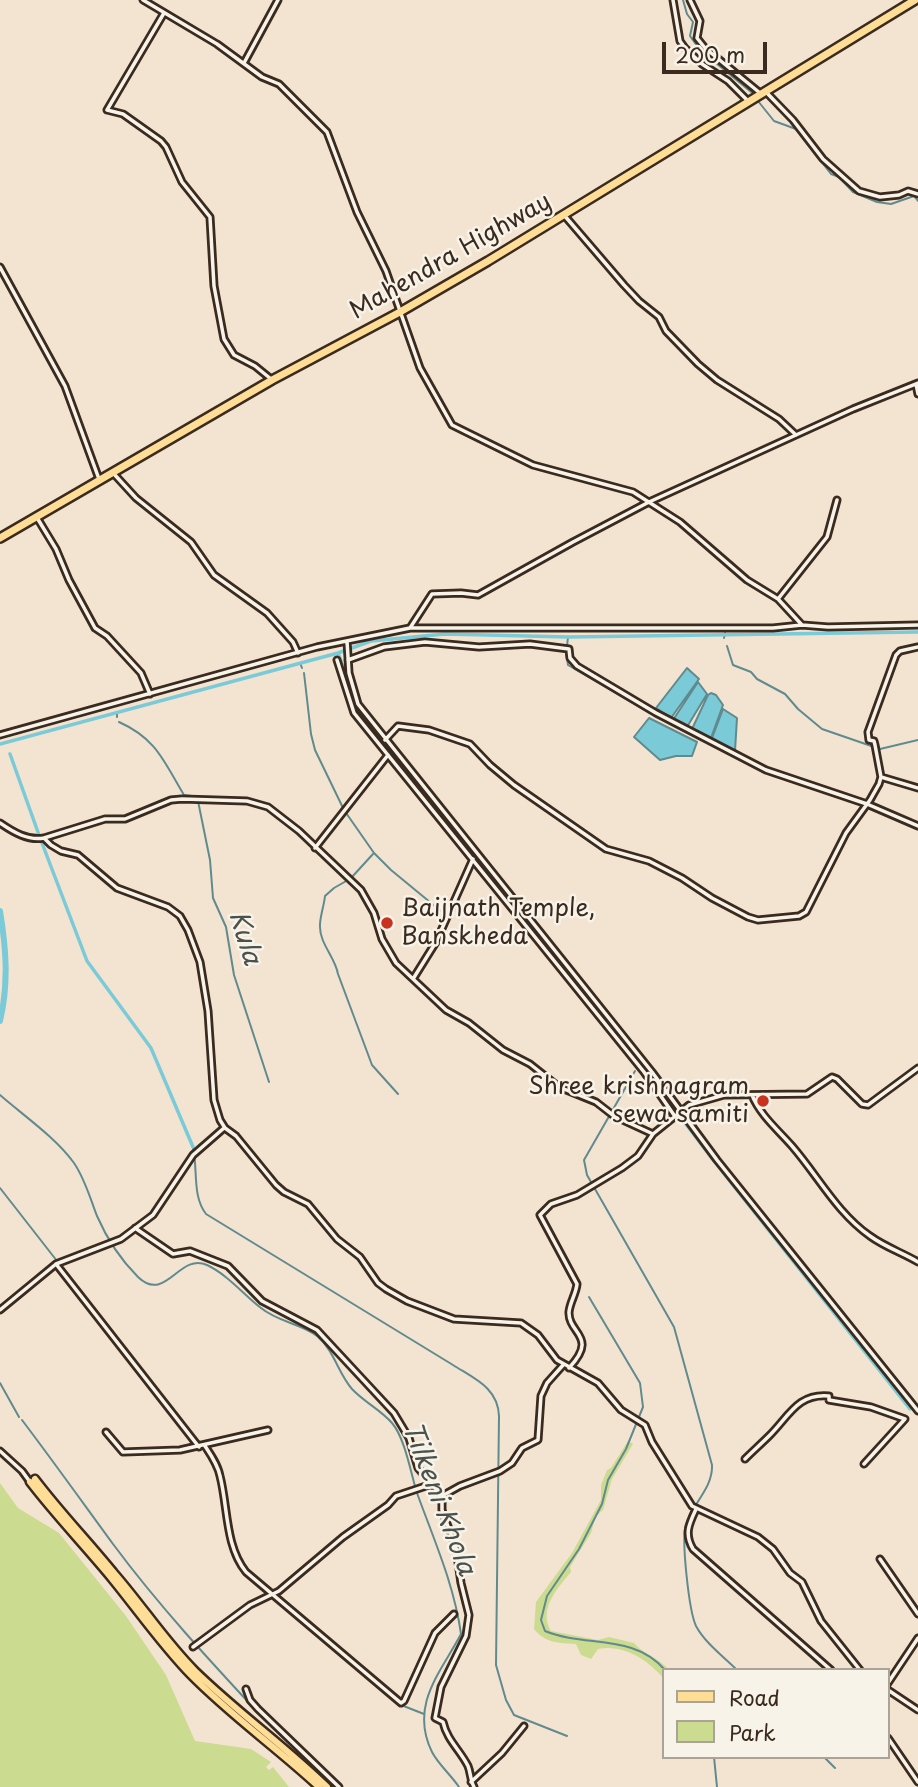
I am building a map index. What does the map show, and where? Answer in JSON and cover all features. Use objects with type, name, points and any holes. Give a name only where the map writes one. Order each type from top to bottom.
[{"type":"highway","name":"Mahendra Highway","points":[[0,538],[272,380],[400,312],[915,0]]},
{"type":"main road","points":[[33,1481],[64,1525],[112,1578],[167,1650],[224,1707],[265,1739],[318,1787]]},
{"type":"main road","points":[[33,1481],[114,1572],[170,1644],[227,1701],[327,1787]]},
{"type":"street","points":[[143,0],[151,2],[279,84],[327,132],[357,212],[386,271],[420,368],[452,425],[533,466],[633,492],[680,522],[747,580],[767,590],[802,625]]},
{"type":"street","points":[[244,64],[278,0]]},
{"type":"street","points":[[673,0],[680,41],[685,48],[750,101]]},
{"type":"street","points":[[690,0],[700,21],[697,38],[705,48],[793,120],[823,159],[859,191],[880,197],[908,191],[918,194]]},
{"type":"street","points":[[164,12],[107,110],[123,114],[161,141],[182,182],[211,216],[214,286],[223,339],[234,355],[255,366],[272,380]]},
{"type":"street","points":[[563,214],[639,302],[659,317],[666,331],[698,364],[717,380],[779,419],[796,435]]},
{"type":"street","points":[[0,267],[65,386],[99,481]]},
{"type":"street","points":[[410,628],[432,594],[461,593],[478,596],[649,502],[917,384],[918,394]]},
{"type":"street","points":[[114,474],[145,506],[191,542],[214,575],[267,613],[293,642],[298,653]]},
{"type":"street","points":[[778,599],[827,537],[837,500]]},
{"type":"street","points":[[36,516],[56,548],[69,580],[95,628],[107,636],[141,673],[150,694]]},
{"type":"street","points":[[0,735],[298,653],[410,628],[918,625]]},
{"type":"street","points":[[348,660],[384,647],[425,642],[479,647],[530,644],[569,649],[572,662],[667,719],[766,770],[918,826]]},
{"type":"street","points":[[347,643],[349,673],[358,704],[682,1110],[717,1160],[918,1412]]},
{"type":"street","points":[[385,740],[398,726],[429,730],[470,744],[514,785],[606,849],[649,861],[682,877],[712,898],[758,920],[799,916],[806,912],[846,833],[866,806],[881,777],[874,741],[869,740],[868,732],[896,655],[900,651],[918,647]]},
{"type":"street","points":[[337,660],[354,713],[643,1072],[674,1115]]},
{"type":"street","points":[[315,848],[388,755]]},
{"type":"street","points":[[881,777],[918,788]]},
{"type":"street","points":[[0,823],[23,836],[36,839],[105,820],[125,819],[171,800],[264,804],[299,831],[361,890],[374,913],[389,952],[446,1010],[469,1023],[503,1050],[530,1064],[559,1087],[596,1102],[614,1116],[653,1134]]},
{"type":"street","points":[[44,838],[61,851],[78,855],[117,888],[168,907],[180,916],[200,962],[208,1011],[214,1100],[225,1128],[236,1136],[276,1185],[308,1204],[319,1214],[337,1239],[360,1257],[378,1283],[386,1289],[407,1301],[454,1319],[521,1323],[538,1335],[550,1353],[569,1368],[582,1372],[598,1383],[621,1410],[639,1421],[694,1508],[765,1541],[782,1559],[790,1573],[802,1582],[821,1621],[858,1668]]},
{"type":"street","points":[[413,979],[436,942],[473,859]]},
{"type":"street","points":[[569,1368],[576,1360],[581,1344],[581,1336],[570,1320],[569,1313],[577,1284],[540,1215],[551,1204],[577,1195],[622,1168],[638,1156],[653,1134],[689,1105],[724,1095],[807,1094],[832,1077],[862,1104],[868,1105],[918,1068]]},
{"type":"street","points":[[752,1095],[756,1106],[854,1223],[871,1237],[918,1262]]},
{"type":"street","points":[[0,1310],[56,1264],[121,1239],[153,1215],[195,1154],[225,1128]]},
{"type":"street","points":[[135,1228],[173,1254],[190,1251],[228,1266],[262,1301],[317,1330],[394,1413],[409,1438],[418,1468],[442,1496],[442,1510],[456,1548],[469,1615],[466,1636],[441,1687],[435,1717],[443,1722],[446,1736],[470,1770],[474,1787]]},
{"type":"street","points":[[56,1264],[202,1447],[221,1476],[234,1553],[246,1572],[401,1703],[435,1633],[454,1614]]},
{"type":"street","points":[[442,1496],[497,1472],[512,1463],[522,1448],[538,1440],[541,1395],[547,1383],[564,1364]]},
{"type":"street","points":[[745,1460],[794,1406],[816,1395],[829,1396],[828,1400],[872,1406],[905,1419],[864,1464]]},
{"type":"street","points":[[106,1432],[122,1451],[167,1451],[202,1447],[268,1430]]},
{"type":"street","points":[[0,1451],[33,1481]]},
{"type":"street","points":[[195,1646],[250,1605],[273,1594],[396,1496],[433,1484]]},
{"type":"street","points":[[694,1508],[688,1527],[688,1540],[693,1549],[829,1668]]},
{"type":"street","points":[[880,1559],[918,1614]]},
{"type":"street","points":[[890,1680],[918,1638]]},
{"type":"street","points":[[246,1689],[250,1700],[258,1709],[339,1787]]},
{"type":"street","points":[[890,1691],[918,1710]]},
{"type":"street","points":[[471,1782],[502,1753],[524,1726]]},
{"type":"street","points":[[890,1741],[918,1782]]},
{"type":"green space","points":[[628,1441],[633,1444],[612,1479],[603,1510],[596,1516],[591,1533],[570,1567],[571,1572],[551,1600],[548,1623],[551,1631],[598,1640],[609,1637],[634,1643],[667,1668],[662,1668],[662,1677],[643,1660],[626,1651],[598,1649],[591,1659],[581,1655],[576,1644],[548,1640],[534,1629],[536,1602],[572,1553],[601,1500],[601,1485],[607,1470]]},
{"type":"green space","points":[[0,1483],[18,1508],[59,1533],[126,1616],[166,1675],[195,1741],[251,1749],[271,1762],[266,1767],[269,1770],[273,1767],[289,1787],[0,1787]]},
{"type":"water","points":[[687,668],[699,679],[671,718],[656,708]]},
{"type":"water","points":[[698,682],[707,694],[687,727],[673,720]]},
{"type":"water","points":[[711,693],[716,695],[723,705],[711,738],[692,729]]},
{"type":"water","points":[[723,709],[737,718],[735,751],[712,738]]},
{"type":"water","points":[[649,718],[697,742],[692,756],[660,760],[634,737]]},
{"type":"waterway","points":[[683,0],[687,14],[693,22],[690,36],[700,50],[756,96]]},
{"type":"waterway","points":[[758,101],[774,121],[796,129],[831,174],[839,177],[853,192],[877,202],[891,204],[914,196],[918,201]]},
{"type":"waterway","points":[[0,744],[338,653],[371,641],[445,634],[568,637],[918,632]]},
{"type":"waterway","points":[[724,638],[725,633]]},
{"type":"waterway","points":[[567,646],[568,637]]},
{"type":"waterway","points":[[727,646],[733,665],[751,672],[757,679],[785,694],[822,729],[880,749],[918,740]]},
{"type":"waterway","points":[[566,651],[568,665],[648,712],[765,772],[872,809],[918,829]]},
{"type":"waterway","points":[[338,653],[360,712],[635,1058]]},
{"type":"waterway","points":[[300,663],[302,668]]},
{"type":"waterway","points":[[304,673],[315,750],[344,810],[374,853],[442,912],[441,925]]},
{"type":"waterway","name":"Kula","points":[[117,712],[117,717]]},
{"type":"waterway","name":"Kula","points":[[119,722],[151,744],[184,795],[198,797]]},
{"type":"waterway","points":[[10,754],[39,835]]},
{"type":"waterway","name":"Kula","points":[[198,801],[210,860],[213,898],[226,927],[234,975],[269,1082]]},
{"type":"waterway","points":[[42,843],[87,961],[151,1048],[193,1147]]},
{"type":"waterway","points":[[352,877],[373,854]]},
{"type":"waterway","points":[[348,880],[325,896],[320,932],[372,1065],[398,1094]]},
{"type":"waterway","name":"Tilkeni Khola","points":[[0,911],[6,966],[0,1021]]},
{"type":"waterway","points":[[644,1069],[910,1409]]},
{"type":"waterway","points":[[635,1071],[584,1160],[587,1175],[674,1327],[712,1465],[709,1481],[689,1516],[685,1532],[686,1575],[693,1618],[709,1644],[735,1668]]},
{"type":"waterway","name":"Tilkeni Khola","points":[[0,1095],[49,1136],[74,1163],[105,1233],[138,1277],[148,1284],[157,1285],[188,1265],[197,1263],[215,1269],[268,1313],[317,1336],[328,1348],[352,1389],[388,1418],[397,1430],[443,1562],[458,1616],[461,1634],[430,1690],[424,1719],[432,1752],[459,1787]]},
{"type":"waterway","points":[[193,1147],[197,1191],[206,1214],[469,1375],[490,1391],[498,1406],[499,1416],[496,1665],[506,1700],[514,1715],[567,1736]]},
{"type":"waterway","points":[[0,1188],[57,1261]]},
{"type":"waterway","points":[[60,1265],[72,1281]]},
{"type":"waterway","points":[[79,1291],[212,1460]]},
{"type":"waterway","points":[[589,1297],[640,1383],[643,1407],[626,1449],[608,1480],[602,1504],[579,1549],[547,1596],[541,1620],[545,1631],[624,1646],[652,1658],[663,1668]]},
{"type":"waterway","points":[[0,1383],[19,1417]]},
{"type":"waterway","points":[[22,1420],[149,1589],[263,1718]]},
{"type":"waterway","points":[[230,1544],[233,1557],[242,1570]]},
{"type":"waterway","points":[[339,1653],[367,1676]]},
{"type":"waterway","points":[[401,1705],[424,1714]]},
{"type":"waterway","points":[[714,1759],[717,1787]]},
{"type":"waterway","points":[[826,1759],[835,1768]]},
{"type":"place","name":"Baijnath Temple, Banskheda","points":[[387,923]]},
{"type":"place","name":"Shree krishnagram sewa samiti","points":[[763,1101]]}]
